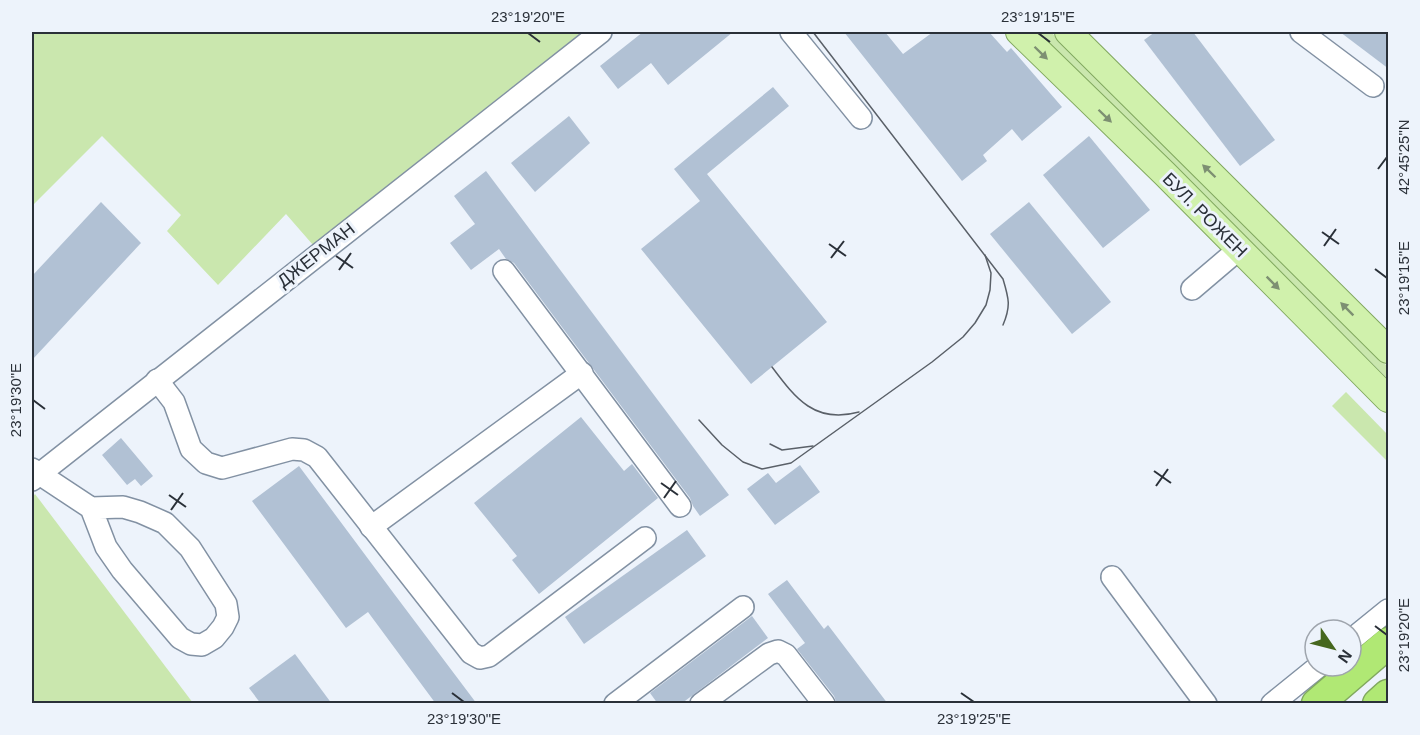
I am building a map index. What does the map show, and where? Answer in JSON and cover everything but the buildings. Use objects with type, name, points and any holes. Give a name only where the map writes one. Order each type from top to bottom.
[{"type":"highway","points":[[1317,704],[1389,643]]},
{"type":"highway","points":[[1377,704],[1389,695]]},
{"type":"main road","name":"БУЛ. РОЖЕН","points":[[1019,32],[1389,399]]},
{"type":"main road","name":"БУЛ. РОЖЕН","points":[[1068,32],[1387,347]]},
{"type":"street","name":"ДЖЕРМАН","points":[[34,474],[601,32]]},
{"type":"street","points":[[791,32],[861,118]]},
{"type":"street","points":[[1301,32],[1373,86]]},
{"type":"street","points":[[1192,290],[1239,249]]},
{"type":"street","points":[[504,271],[680,506]]},
{"type":"street","points":[[372,527],[582,374]]},
{"type":"street","points":[[157,380],[174,402],[191,449],[206,463],[222,468],[292,449],[304,450],[317,457],[471,653],[480,658],[489,656],[645,538]]},
{"type":"street","points":[[34,474],[91,508],[123,507],[165,523],[190,548],[226,604],[228,617],[214,638],[202,645],[191,644],[180,638],[122,570],[106,547],[91,508]]},
{"type":"street","points":[[1112,577],[1206,704]]},
{"type":"street","points":[[626,700],[743,607]]},
{"type":"street","points":[[1363,631],[1389,610]]},
{"type":"street","points":[[701,704],[769,654],[778,651],[786,655],[824,704]]},
{"type":"street","points":[[1272,704],[1304,678]]},
{"type":"green space","points":[[32,32],[586,32],[313,245],[286,214],[218,285],[167,231],[181,215],[102,136],[32,206]]},
{"type":"green space","points":[[1037,32],[1051,32],[1388,367],[1388,379]]},
{"type":"green space","points":[[1346,392],[1388,435],[1388,462],[1332,406]]},
{"type":"green space","points":[[35,494],[193,703],[32,703],[32,498]]},
{"type":"tram line","points":[[813,32],[1003,279],[1008,302],[1003,325]]},
{"type":"tram line","points":[[699,420],[722,445],[743,462],[762,469],[791,463],[932,362],[963,337],[986,305],[991,273],[985,255]]},
{"type":"tram line","points":[[772,367],[798,398],[808,406],[830,415],[859,412]]},
{"type":"tram line","points":[[770,444],[782,450],[813,446]]}]
